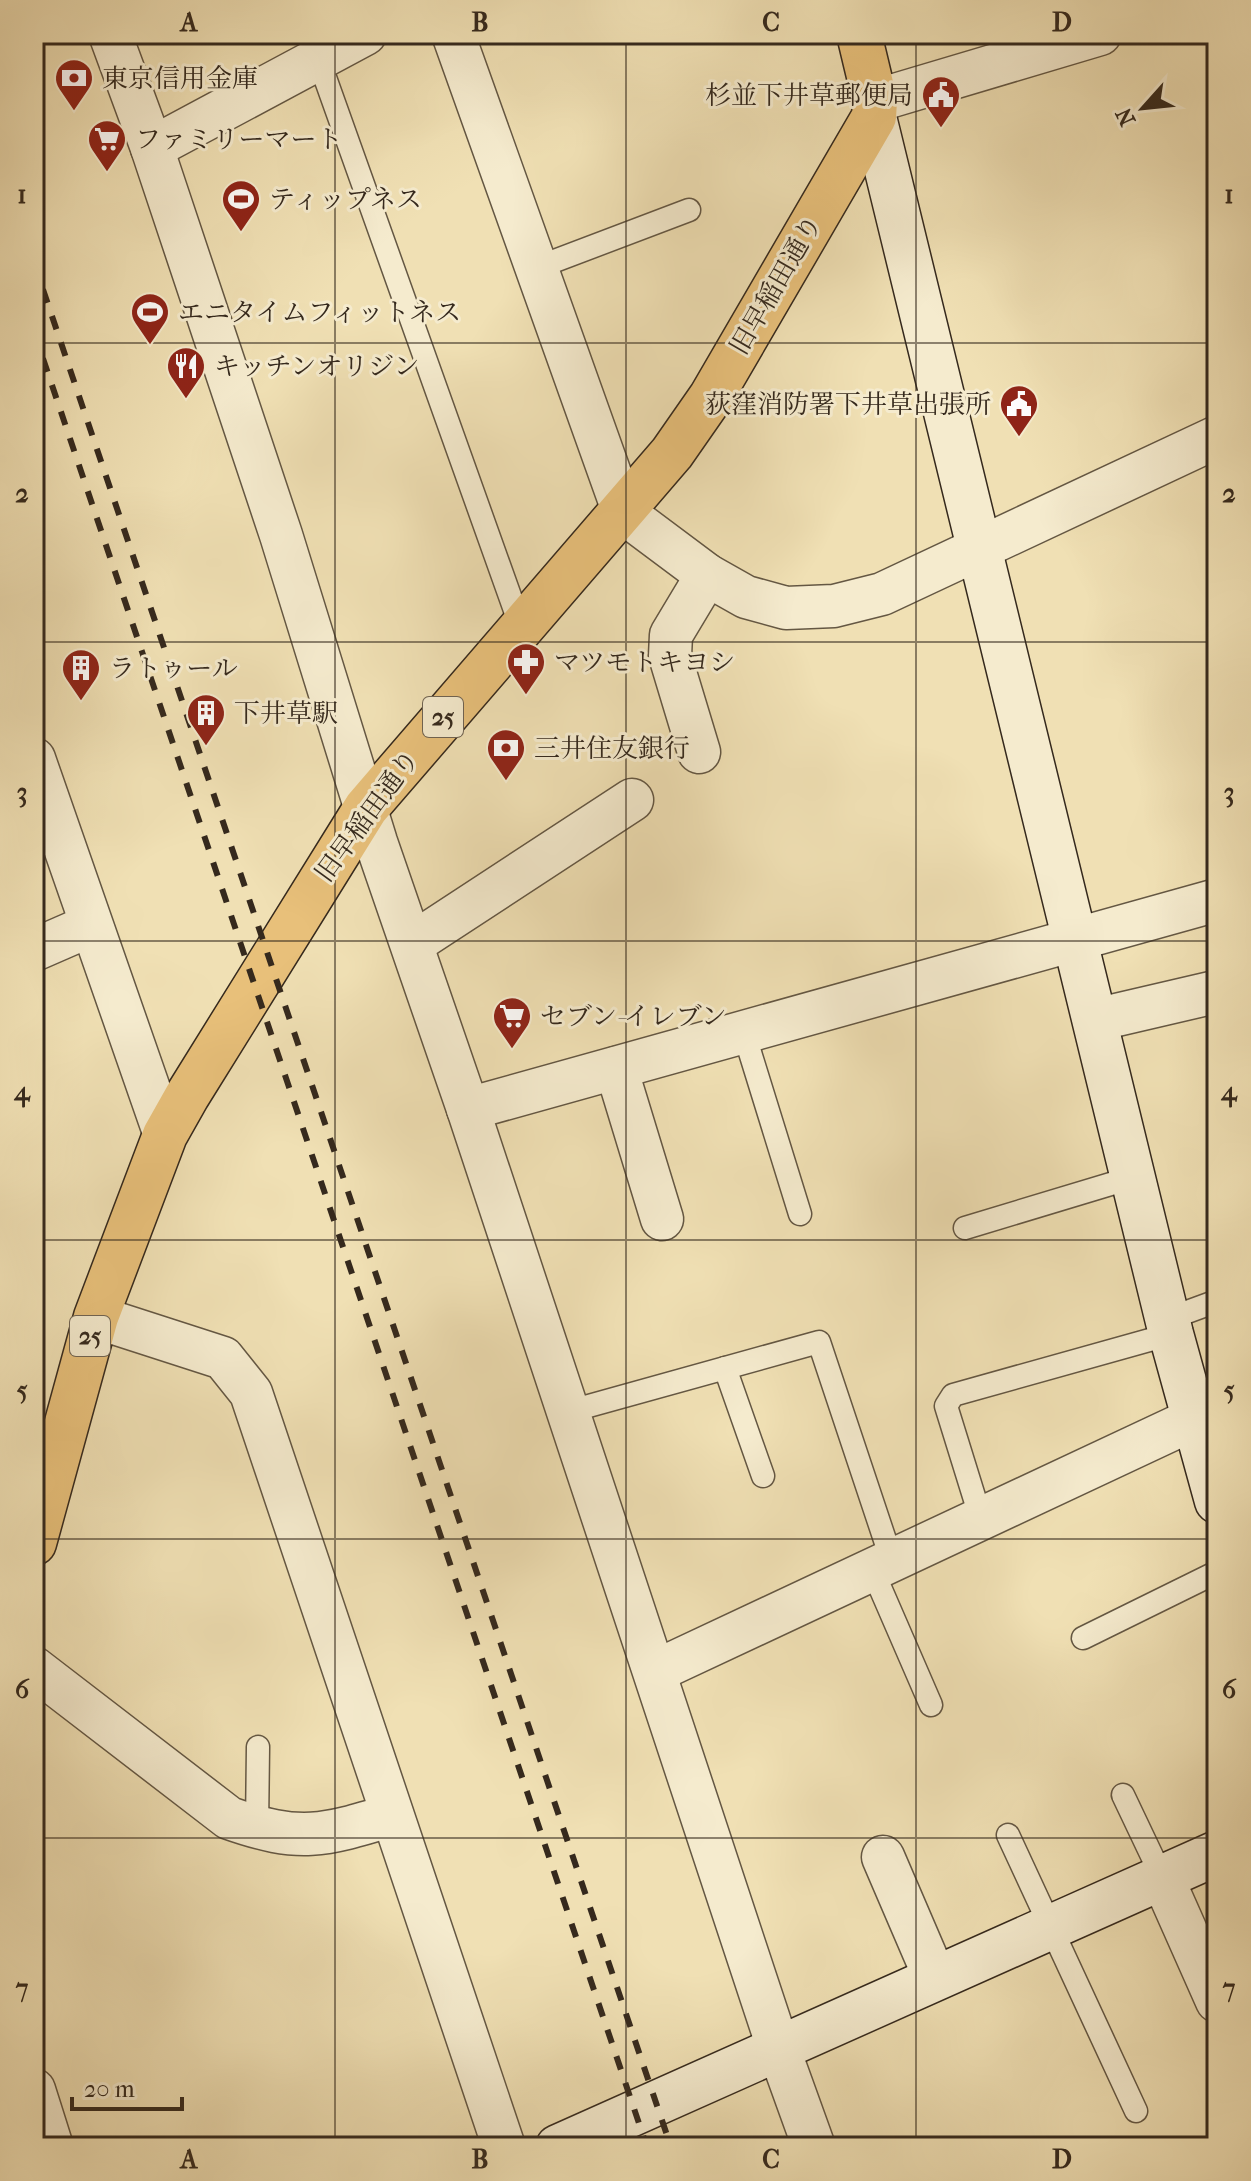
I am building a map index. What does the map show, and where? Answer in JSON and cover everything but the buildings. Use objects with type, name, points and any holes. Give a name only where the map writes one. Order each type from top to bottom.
[{"type":"main road","points":[[859,34],[874,109]]},
{"type":"main road","name":"旧早稲田通り","points":[[34,1543],[96,1317],[165,1135],[254,984],[366,808],[521,627],[624,513],[711,397],[874,109]]},
{"type":"street","points":[[110,34],[152,148],[281,535],[366,808],[656,1671],[778,2047],[814,2147]]},
{"type":"street","points":[[152,148],[365,34]]},
{"type":"street","points":[[453,34],[624,513],[707,575],[746,597],[786,608],[834,606],[882,594],[1217,437]]},
{"type":"street","points":[[1100,34],[874,109],[1169,1326],[1206,1417],[1217,1501]]},
{"type":"street","points":[[699,752],[670,656],[671,635],[707,575]]},
{"type":"street","points":[[34,759],[89,926],[165,1135]]},
{"type":"street","points":[[412,944],[632,800]]},
{"type":"street","points":[[468,1109],[1217,900]]},
{"type":"street","points":[[34,950],[89,926]]},
{"type":"street","points":[[1095,1020],[1211,993]]},
{"type":"street","points":[[616,1068],[662,1219]]},
{"type":"street","points":[[96,1317],[223,1358],[251,1393],[504,2147]]},
{"type":"street","points":[[656,1671],[1206,1417]]},
{"type":"street","points":[[34,1668],[141,1748],[178,1782],[229,1818],[257,1828],[322,1836],[392,1815]]},
{"type":"street","points":[[558,2147],[1217,1853]]},
{"type":"street","points":[[883,1857],[935,1978]]},
{"type":"street","points":[[1162,1877],[1217,2001]]},
{"type":"street","points":[[34,2090],[52,2147]]},
{"type":"lane","points":[[318,58],[521,627]]},
{"type":"lane","points":[[536,268],[689,210]]},
{"type":"lane","points":[[744,1033],[800,1214]]},
{"type":"lane","points":[[965,1228],[1134,1177]]},
{"type":"lane","points":[[981,1519],[946,1406],[953,1395],[1169,1326],[1217,1301]]},
{"type":"lane","points":[[567,1412],[819,1342],[882,1565],[931,1705]]},
{"type":"lane","points":[[725,1368],[763,1476]]},
{"type":"lane","points":[[1083,1638],[1217,1572]]},
{"type":"lane","points":[[257,1828],[258,1747]]},
{"type":"lane","points":[[1123,1795],[1162,1877]]},
{"type":"lane","points":[[1008,1835],[1136,2111]]},
{"type":"railway","points":[[34,263],[671,2147]]},
{"type":"railway","points":[[34,332],[647,2147]]},
{"type":"place","name":"東京信用金庫","points":[[74,112]]},
{"type":"place","name":"杉並下井草郵便局","points":[[941,129]]},
{"type":"place","name":"ファミリーマート","points":[[107,173]]},
{"type":"place","name":"ティップネス","points":[[241,233]]},
{"type":"place","name":"エニタイムフィットネス","points":[[150,346]]},
{"type":"place","name":"キッチンオリジン","points":[[186,400]]},
{"type":"place","name":"荻窪消防署下井草出張所","points":[[1019,438]]},
{"type":"place","name":"マツモトキヨシ","points":[[526,696]]},
{"type":"place","name":"ラトゥール","points":[[81,702]]},
{"type":"place","name":"下井草駅","points":[[206,747]]},
{"type":"place","name":"三井住友銀行","points":[[506,782]]},
{"type":"place","name":"セブン-イレブン","points":[[512,1050]]}]
